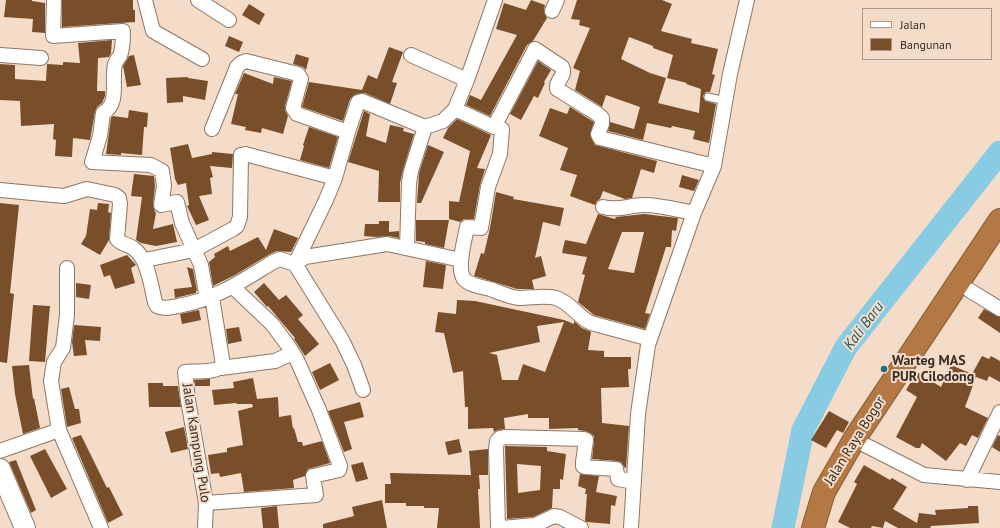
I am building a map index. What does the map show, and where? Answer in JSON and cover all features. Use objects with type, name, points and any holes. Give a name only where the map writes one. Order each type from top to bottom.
[{"type":"highway","name":"Jalan Raya Bogor","points":[[813,528],[824,492],[855,438],[1000,220]]},
{"type":"highway","name":"Jalan Raya Bogor","points":[[825,528],[835,497],[865,445],[1000,243]]},
{"type":"street","points":[[54,0],[53,36],[122,31],[123,40],[119,56],[115,63],[113,100],[109,109],[103,113],[100,136],[92,162],[151,165],[162,172],[164,186],[161,205],[177,202],[182,222],[201,265],[210,298],[223,360],[223,365],[221,368],[275,361],[293,353]]},
{"type":"street","points":[[145,0],[154,31],[202,59]]},
{"type":"street","points":[[198,0],[229,20]]},
{"type":"street","points":[[295,264],[335,178],[358,102],[362,101],[425,127],[443,121],[455,109],[467,80],[495,0]]},
{"type":"street","points":[[631,528],[638,414],[648,345],[694,213],[714,166],[730,74],[747,0]]},
{"type":"street","points":[[494,127],[535,49],[562,67],[564,70],[557,83],[557,89],[602,118],[602,124],[598,134],[600,138],[714,166]]},
{"type":"street","points":[[411,54],[467,80]]},
{"type":"street","points":[[0,56],[41,58]]},
{"type":"street","points":[[212,129],[237,67],[246,61],[298,74],[300,79],[293,108],[296,114],[348,132]]},
{"type":"street","points":[[455,109],[494,127],[502,129],[500,154],[488,187],[481,228],[467,227],[461,260],[461,271],[464,279],[471,283],[513,297],[555,298],[572,307],[584,320],[650,339]]},
{"type":"street","points":[[407,248],[409,183],[411,171],[425,127]]},
{"type":"street","points":[[144,260],[194,250],[237,226],[240,217],[241,155],[245,154],[335,178]]},
{"type":"street","points":[[0,190],[64,196],[87,189],[115,195],[119,198],[120,204],[117,239],[120,243],[134,248],[144,260],[157,306],[165,309],[210,298],[233,287],[280,259],[295,264],[342,340],[354,365],[362,390]]},
{"type":"street","points":[[603,207],[621,209],[644,205],[694,213]]},
{"type":"street","points":[[295,264],[304,257],[387,244],[461,260]]},
{"type":"street","points":[[67,268],[67,315],[63,348],[54,362],[51,381],[58,430],[101,528]]},
{"type":"street","points":[[206,503],[316,495],[313,476],[339,470],[340,466],[319,410],[293,353],[281,334],[272,324],[233,287]]},
{"type":"street","points":[[969,290],[1000,309]]},
{"type":"street","name":"Jalan Kampung Pulo","points":[[205,528],[206,503],[188,400],[185,372],[216,370],[221,368]]},
{"type":"street","points":[[967,480],[1000,412]]},
{"type":"street","points":[[0,451],[58,430]]},
{"type":"street","points":[[498,528],[496,449],[497,440],[500,438],[584,439],[586,440],[583,466],[616,469],[618,480],[634,482]]},
{"type":"street","points":[[865,445],[924,475],[1000,482]]},
{"type":"street","points":[[0,469],[25,528]]},
{"type":"street","points":[[502,528],[535,524],[554,516],[560,516],[581,528]]},
{"type":"lane","points":[[708,97],[726,101]]},
{"type":"building","points":[[6,0],[32,0],[45,3],[45,33],[32,32],[33,19],[4,17]]},
{"type":"building","points":[[62,0],[133,0],[135,22],[62,27]]},
{"type":"building","points":[[531,0],[545,5],[544,12],[547,18],[533,41],[527,45],[490,116],[466,105],[470,95],[481,100],[517,35],[496,29],[504,3],[526,10]]},
{"type":"building","points":[[577,0],[662,0],[672,4],[661,31],[692,39],[691,43],[718,49],[712,74],[715,75],[710,92],[706,92],[703,96],[705,101],[716,104],[709,143],[693,139],[695,131],[647,123],[643,140],[608,131],[610,122],[634,129],[640,107],[606,95],[602,107],[575,90],[580,71],[573,68],[590,28],[579,25],[580,20],[571,19]],"holes":[[[629,37],[653,46],[653,48],[673,55],[667,78],[687,83],[686,84],[701,89],[699,113],[658,103],[666,78],[650,73],[621,59]]]},
{"type":"building","points":[[249,4],[265,14],[259,25],[242,15]]},
{"type":"building","points":[[229,36],[243,42],[239,52],[225,46]]},
{"type":"building","points":[[112,40],[111,53],[109,57],[98,58],[97,91],[105,91],[105,96],[95,112],[90,140],[73,138],[72,157],[55,156],[56,140],[53,139],[54,124],[21,126],[20,101],[0,100],[0,64],[15,65],[15,79],[46,81],[47,64],[63,65],[63,62],[80,63],[78,43]]},
{"type":"building","points":[[389,47],[403,52],[392,82],[397,83],[390,104],[365,93],[356,94],[350,99],[343,121],[302,107],[309,82],[362,90],[368,75],[377,79]]},
{"type":"building","points":[[296,54],[309,58],[306,70],[303,67],[293,64]]},
{"type":"building","points":[[134,55],[141,85],[127,87],[123,66],[129,56]]},
{"type":"building","points":[[538,61],[551,70],[544,82],[545,83],[538,98],[534,96],[521,120],[510,114]]},
{"type":"building","points":[[244,73],[273,84],[274,77],[292,81],[285,106],[288,116],[283,134],[262,128],[261,133],[245,130],[246,127],[231,124],[238,94],[235,94]]},
{"type":"building","points":[[188,77],[208,81],[205,100],[183,96],[183,102],[167,103],[166,78]]},
{"type":"building","points":[[570,107],[594,122],[590,135],[595,145],[657,161],[654,173],[641,169],[632,198],[625,199],[603,191],[600,199],[595,205],[570,196],[577,175],[560,170],[568,148],[539,136],[550,108],[567,114]]},
{"type":"building","points":[[129,110],[148,113],[147,127],[144,127],[142,155],[121,153],[121,155],[106,154],[111,118],[113,116],[128,118]]},
{"type":"building","points":[[364,111],[370,114],[366,136],[386,143],[390,125],[404,128],[403,131],[414,134],[400,183],[400,202],[378,202],[379,171],[348,162]]},
{"type":"building","points":[[457,119],[491,135],[477,168],[485,169],[480,185],[474,219],[464,219],[460,222],[449,219],[449,201],[459,202],[470,151],[443,138],[448,128]]},
{"type":"building","points":[[309,127],[338,137],[329,168],[300,160]]},
{"type":"building","points":[[188,144],[192,158],[212,154],[212,152],[233,154],[232,168],[210,166],[213,177],[210,178],[212,194],[199,196],[209,220],[196,225],[187,206],[189,205],[186,183],[178,185],[175,179],[170,148]]},
{"type":"building","points":[[428,145],[444,152],[421,203],[417,203],[419,173]]},
{"type":"building","points":[[134,174],[154,176],[155,186],[153,204],[156,213],[153,229],[173,224],[177,242],[156,246],[141,243],[136,240],[142,197],[131,196]]},
{"type":"building","points":[[682,175],[699,180],[694,191],[679,187]]},
{"type":"building","points":[[496,192],[514,197],[513,199],[564,208],[560,226],[543,222],[535,258],[541,256],[546,276],[532,280],[534,289],[517,289],[474,276],[481,253],[484,254]]},
{"type":"building","points":[[0,203],[19,205],[10,293],[14,294],[7,363],[0,362]]},
{"type":"building","points":[[98,203],[109,204],[108,212],[111,213],[109,240],[100,255],[81,244],[86,236],[90,209],[97,210]]},
{"type":"building","points":[[598,214],[615,219],[616,217],[644,214],[678,218],[676,231],[672,230],[671,247],[666,247],[645,313],[650,314],[645,329],[594,315],[578,302],[585,275],[582,274],[587,257],[562,253],[565,240],[586,244]],"holes":[[[622,232],[644,232],[634,273],[608,269]]]},
{"type":"building","points":[[416,220],[449,220],[444,248],[425,244],[425,242],[416,241]]},
{"type":"building","points":[[379,221],[389,221],[389,232],[399,231],[399,238],[389,236],[364,236],[365,224],[379,224]]},
{"type":"building","points":[[274,229],[298,238],[291,252],[277,251],[270,254],[213,286],[209,262],[215,257],[214,254],[228,246],[230,251],[258,237],[266,250]]},
{"type":"building","points":[[127,255],[136,265],[131,268],[135,283],[115,289],[110,275],[104,277],[100,265]]},
{"type":"building","points":[[426,261],[446,265],[443,289],[423,287]]},
{"type":"building","points":[[187,267],[193,269],[197,291],[196,293],[175,298],[174,289],[192,287]]},
{"type":"building","points":[[76,283],[91,285],[89,299],[76,297]]},
{"type":"building","points":[[264,283],[279,300],[286,295],[303,315],[298,319],[319,344],[305,356],[294,339],[295,338],[254,292]]},
{"type":"building","points":[[457,300],[475,301],[564,320],[574,324],[574,321],[582,328],[591,332],[588,350],[604,351],[604,357],[631,357],[631,369],[628,369],[629,387],[601,388],[602,423],[629,426],[626,468],[621,462],[592,459],[594,436],[585,431],[578,430],[578,428],[549,429],[549,418],[528,418],[528,414],[504,418],[505,429],[494,432],[493,428],[468,429],[468,407],[465,407],[463,371],[453,373],[444,333],[435,332],[438,312],[456,314]],"holes":[[[564,322],[545,372],[523,364],[518,380],[502,380],[497,355],[489,353],[540,342],[537,326]]]},
{"type":"building","points":[[33,305],[50,306],[45,362],[29,361]]},
{"type":"building","points":[[984,309],[1000,317],[1000,333],[978,318]]},
{"type":"building","points":[[199,310],[201,320],[182,324],[180,314]]},
{"type":"building","points":[[74,325],[101,327],[100,341],[85,340],[87,355],[74,356],[72,342]]},
{"type":"building","points":[[239,327],[242,341],[228,344],[226,329]]},
{"type":"building","points":[[982,356],[989,359],[991,356],[1000,361],[1000,382],[989,376],[987,381],[976,377],[965,407],[988,418],[978,438],[972,435],[966,446],[960,443],[946,461],[922,443],[920,448],[916,448],[896,437],[917,397],[906,390],[917,372],[941,387],[951,365],[972,374]]},
{"type":"building","points":[[330,363],[339,380],[320,390],[312,372]]},
{"type":"building","points":[[29,365],[33,399],[34,398],[40,428],[23,434],[15,394],[12,366]]},
{"type":"building","points":[[253,378],[257,399],[278,397],[279,417],[291,415],[293,429],[294,428],[298,442],[302,442],[303,446],[322,441],[330,463],[308,469],[305,476],[293,480],[294,488],[244,492],[241,473],[220,477],[219,473],[211,474],[208,455],[227,452],[227,448],[243,445],[238,411],[253,407],[252,404],[236,403],[214,405],[212,390],[234,388],[233,382]]},
{"type":"building","points":[[210,379],[210,386],[195,386],[194,380]]},
{"type":"building","points":[[148,383],[163,383],[163,386],[178,386],[181,407],[149,407]]},
{"type":"building","points":[[69,387],[75,409],[79,409],[81,423],[67,427],[61,389]]},
{"type":"building","points":[[360,402],[364,417],[344,422],[352,449],[344,452],[328,411]]},
{"type":"building","points":[[829,411],[849,422],[843,433],[837,430],[826,448],[811,440]]},
{"type":"building","points":[[184,427],[188,449],[171,453],[165,432]]},
{"type":"building","points":[[81,435],[107,488],[109,487],[123,515],[108,523],[72,438]]},
{"type":"building","points":[[998,435],[1000,436],[1000,452],[992,447]]},
{"type":"building","points":[[459,439],[462,452],[448,455],[445,442]]},
{"type":"building","points":[[505,446],[547,447],[547,451],[566,454],[563,480],[560,479],[560,489],[553,489],[552,508],[533,517],[507,519]],"holes":[[[517,464],[541,466],[540,490],[518,493]]]},
{"type":"building","points":[[45,449],[67,489],[51,498],[30,456]]},
{"type":"building","points":[[488,449],[488,475],[479,475],[480,489],[478,489],[480,528],[437,528],[439,508],[406,506],[406,503],[385,503],[385,484],[391,484],[390,473],[471,475],[469,451]]},
{"type":"building","points":[[16,460],[36,510],[31,513],[9,462]]},
{"type":"building","points":[[363,462],[368,479],[356,482],[351,465]]},
{"type":"building","points":[[864,465],[890,480],[892,478],[907,487],[893,509],[917,523],[919,513],[936,515],[935,510],[978,506],[979,523],[931,526],[930,528],[898,528],[885,521],[883,528],[872,526],[871,528],[850,528],[838,522],[857,484],[854,482]]},
{"type":"building","points":[[580,474],[599,476],[596,492],[617,496],[615,506],[611,505],[610,524],[585,521],[587,494],[585,494],[586,489],[578,486]]},
{"type":"building","points":[[382,500],[387,528],[323,528],[323,524],[354,516],[352,507]]},
{"type":"building","points":[[277,506],[279,528],[263,528],[261,508]]},
{"type":"waterway","name":"Kali Baru","points":[[783,528],[803,430],[846,347],[1000,152]]},
{"type":"place","name":"Warteg MAS PUR Cilodong","points":[[884,369]]}]
